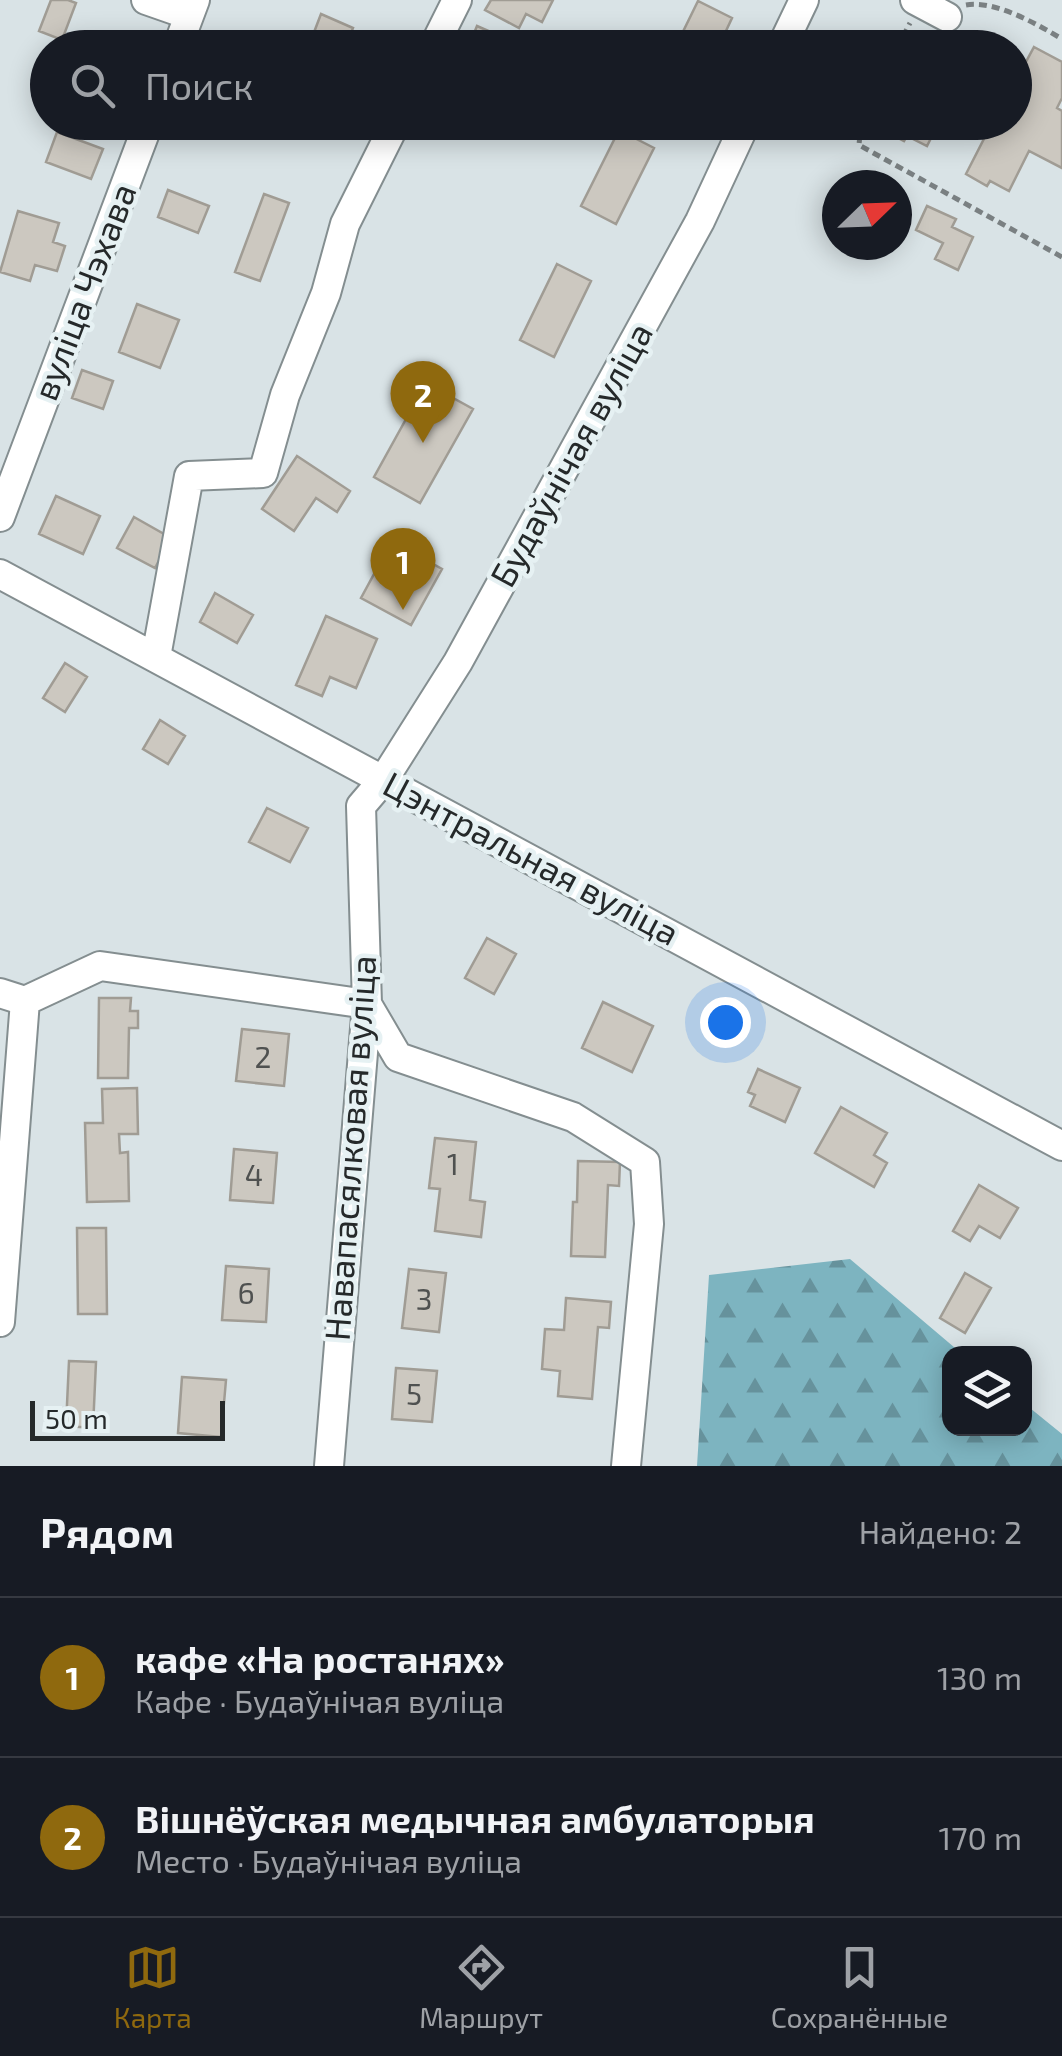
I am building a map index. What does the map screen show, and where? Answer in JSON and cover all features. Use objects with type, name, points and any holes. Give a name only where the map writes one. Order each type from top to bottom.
[{"type":"street","points":[[146,0],[192,8]]},
{"type":"street","points":[[442,30],[457,0]]},
{"type":"street","points":[[790,30],[804,0]]},
{"type":"street","points":[[915,0],[947,17]]},
{"type":"street","name":"вуліца Чэхава","points":[[0,517],[142,140]]},
{"type":"street","points":[[156,657],[190,476],[263,473],[285,395],[326,293],[345,224],[387,140]]},
{"type":"street","name":"Будаўнічая вуліца","points":[[384,779],[458,662],[606,395],[700,221],[738,140]]},
{"type":"street","name":"Цэнтральная вуліца","points":[[0,574],[1062,1146]]},
{"type":"street","name":"Навапасялковая вуліца","points":[[328,1466],[367,1004],[361,806],[384,779]]},
{"type":"street","points":[[0,1322],[12,997],[100,966],[367,1004],[398,1057],[573,1117],[645,1162],[649,1224],[626,1466]]},
{"type":"path","points":[[947,17],[972,2],[998,2],[1062,39]]},
{"type":"path","points":[[859,140],[859,145],[1062,257]]},
{"type":"green space","points":[[850,1259],[953,1346],[942,1346],[942,1436],[1032,1436],[1032,1410],[1062,1434],[1062,1466],[697,1466],[709,1275]]},
{"type":"building","points":[[51,0],[76,3],[66,30],[39,30]]},
{"type":"building","points":[[491,0],[553,0],[542,22],[526,14],[519,28],[485,10]]},
{"type":"building","points":[[698,1],[732,18],[726,30],[684,30]]},
{"type":"building","points":[[321,14],[353,28],[352,30],[315,30]]},
{"type":"building","points":[[1034,47],[1062,62],[1062,98],[1057,108],[1062,111],[1062,168],[1029,151],[1009,191],[990,181],[987,186],[966,174],[983,140],[1032,140]]},
{"type":"building","points":[[54,140],[79,140],[103,149],[91,179],[46,162]]},
{"type":"building","points":[[614,140],[638,140],[654,148],[616,224],[581,206]]},
{"type":"building","points":[[168,190],[209,206],[198,233],[158,217]]},
{"type":"building","points":[[264,194],[289,203],[260,281],[235,272]]},
{"type":"building","points":[[927,206],[956,219],[952,227],[973,237],[958,270],[935,259],[943,243],[916,230]]},
{"type":"building","points":[[18,211],[59,223],[53,242],[65,246],[57,271],[35,265],[30,281],[0,272]]},
{"type":"building","points":[[557,264],[591,281],[554,357],[520,340]]},
{"type":"building","points":[[137,304],[179,320],[160,368],[119,352]]},
{"type":"building","points":[[82,370],[113,381],[103,409],[72,398]]},
{"type":"building","points":[[426,383],[473,409],[420,503],[374,477]]},
{"type":"building","points":[[297,456],[350,491],[337,512],[316,498],[294,531],[262,509]]},
{"type":"building","points":[[56,496],[100,516],[83,554],[39,534]]},
{"type":"building","points":[[134,517],[171,538],[155,568],[117,548]]},
{"type":"building","points":[[392,541],[442,569],[411,625],[361,598]]},
{"type":"building","points":[[215,593],[253,615],[237,643],[200,622]]},
{"type":"building","points":[[326,616],[377,639],[356,688],[330,677],[322,696],[296,685]]},
{"type":"building","points":[[65,663],[87,677],[65,712],[43,698]]},
{"type":"building","points":[[160,720],[185,736],[168,764],[143,749]]},
{"type":"building","points":[[267,808],[308,828],[290,862],[249,842]]},
{"type":"building","points":[[487,938],[516,954],[494,994],[465,978]]},
{"type":"building","points":[[99,998],[131,998],[130,1011],[138,1011],[138,1028],[129,1028],[128,1078],[98,1078]]},
{"type":"building","points":[[603,1002],[653,1026],[632,1072],[582,1048]]},
{"type":"building","points":[[242,1029],[289,1034],[284,1086],[236,1081]]},
{"type":"building","points":[[758,1069],[800,1088],[785,1122],[750,1106],[755,1095],[748,1092]]},
{"type":"building","points":[[137,1088],[138,1134],[119,1134],[120,1153],[128,1152],[129,1201],[87,1202],[85,1123],[103,1123],[102,1089]]},
{"type":"building","points":[[841,1107],[887,1133],[874,1155],[887,1163],[874,1187],[815,1153]]},
{"type":"building","points":[[435,1138],[476,1142],[470,1200],[485,1202],[481,1237],[435,1231],[440,1189],[429,1188]]},
{"type":"building","points":[[234,1149],[277,1153],[273,1203],[230,1200]]},
{"type":"building","points":[[578,1161],[620,1162],[619,1186],[608,1185],[605,1257],[571,1256]]},
{"type":"building","points":[[979,1185],[1018,1208],[1000,1238],[979,1226],[970,1241],[953,1231]]},
{"type":"building","points":[[77,1228],[106,1228],[107,1314],[78,1314]]},
{"type":"building","points":[[226,1266],[269,1269],[266,1322],[222,1320]]},
{"type":"building","points":[[409,1269],[446,1273],[439,1332],[402,1328]]},
{"type":"building","points":[[965,1273],[991,1288],[965,1333],[940,1318]]},
{"type":"building","points":[[566,1298],[611,1302],[609,1328],[598,1327],[592,1399],[558,1396],[560,1371],[542,1369],[545,1329],[564,1330]]},
{"type":"building","points":[[69,1361],[96,1362],[93,1428],[66,1426]]},
{"type":"building","points":[[396,1368],[437,1371],[432,1422],[392,1419]]},
{"type":"building","points":[[182,1377],[226,1380],[221,1437],[178,1433]]},
{"type":"place","name":"Вішнёўская медычная амбулаторыя","points":[[423,443]]},
{"type":"place","name":"кафе «На ростанях»","points":[[403,610]]}]
